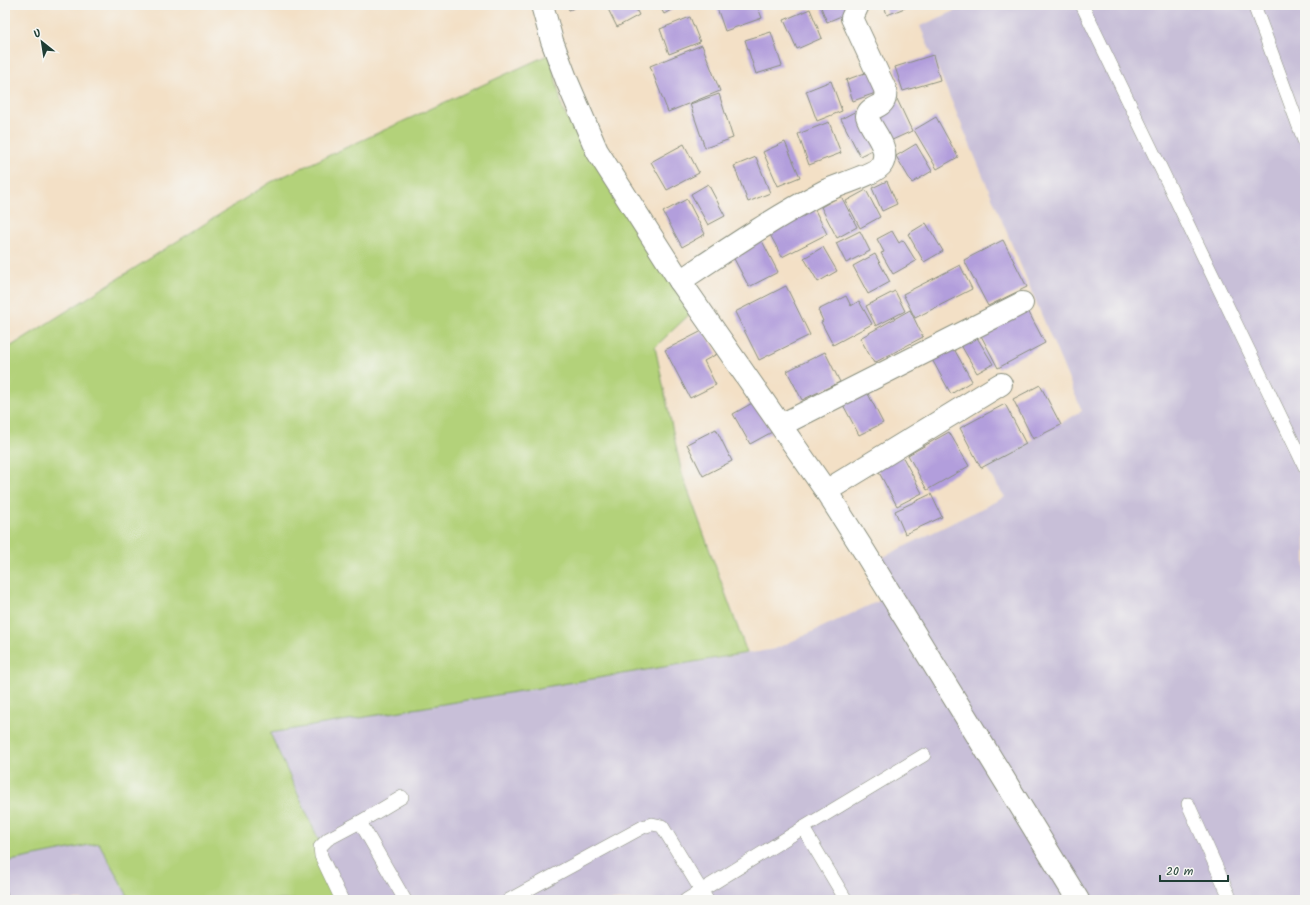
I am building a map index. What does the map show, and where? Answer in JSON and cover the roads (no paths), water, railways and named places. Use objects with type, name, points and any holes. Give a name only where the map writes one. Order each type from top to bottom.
[{"type":"street","points":[[542,5],[552,41],[567,81],[597,151],[680,281],[826,491],[1078,900]]},
{"type":"street","points":[[680,281],[756,230],[826,191],[872,172],[882,166],[884,158],[882,144],[867,116],[869,112],[885,101],[886,93],[852,18],[858,5]]},
{"type":"street","points":[[781,425],[1022,303]]},
{"type":"street","points":[[826,491],[1001,384]]},
{"type":"lane","points":[[1082,5],[1305,467]]},
{"type":"lane","points":[[1254,5],[1305,143]]},
{"type":"lane","points":[[686,900],[704,895],[802,828],[924,755]]},
{"type":"lane","points":[[342,900],[321,856],[320,848],[328,839],[360,822],[402,796]]},
{"type":"lane","points":[[1188,804],[1231,900]]},
{"type":"lane","points":[[360,822],[405,900]]},
{"type":"lane","points":[[509,900],[643,827],[652,824],[662,826],[704,895]]},
{"type":"lane","points":[[802,828],[846,900]]}]
